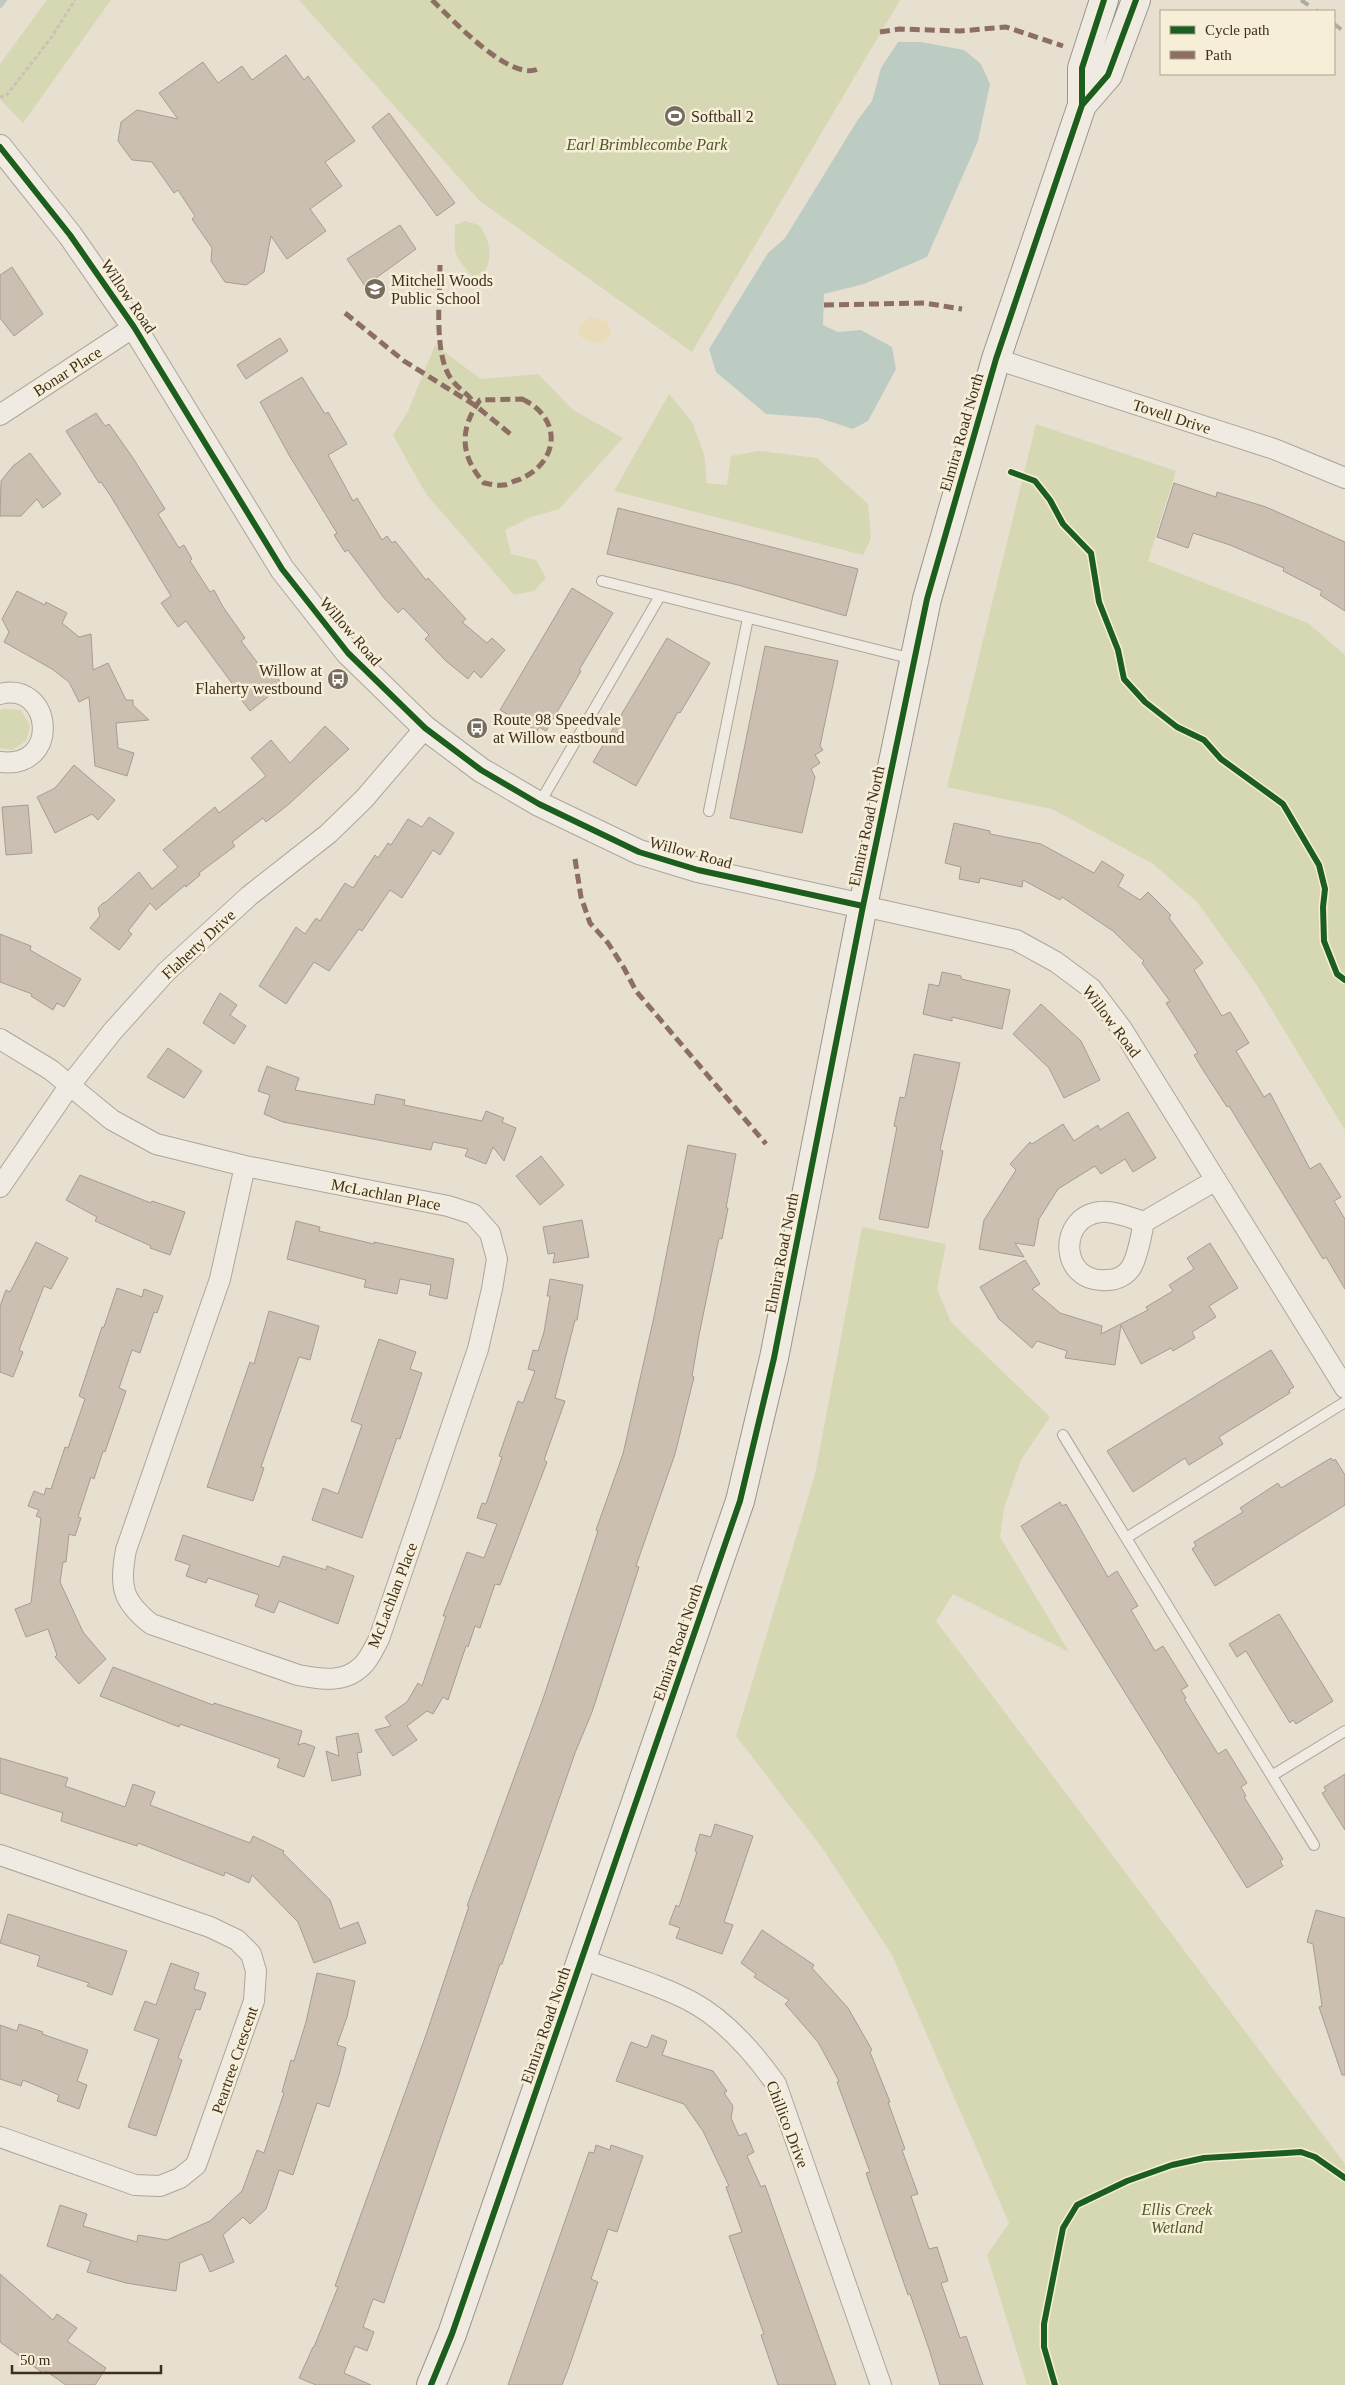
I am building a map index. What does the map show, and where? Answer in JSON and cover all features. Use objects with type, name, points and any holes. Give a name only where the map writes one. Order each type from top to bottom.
[{"type":"main road","name":"Elmira Road North","points":[[431,2385],[452,2334],[740,1501],[774,1358],[914,659],[945,535],[996,359],[1082,105],[1082,68],[1104,0]]},
{"type":"main road","name":"Elmira Road North","points":[[1082,105],[1108,75],[1136,0]]},
{"type":"street","name":"Willow Road","points":[[0,147],[70,235],[134,327],[282,569],[348,653],[425,728],[481,770],[539,804],[594,832],[646,854],[698,870],[1016,940],[1056,962],[1091,988],[1122,1029],[1345,1388]]},
{"type":"street","name":"Bonar Place","points":[[0,414],[134,327]]},
{"type":"street","name":"Tovell Drive","points":[[996,359],[1274,449],[1345,478]]},
{"type":"street","points":[[0,694],[8,692],[21,694],[32,701],[39,710],[43,724],[43,737],[31,755],[21,761],[0,762]]},
{"type":"street","name":"Flaherty Drive","points":[[0,1187],[70,1085],[112,1032],[166,972],[249,896],[328,834],[364,799],[425,728]]},
{"type":"street","name":"McLachlan Place","points":[[0,1038],[31,1056],[112,1120],[156,1144],[245,1166],[448,1206],[473,1214],[490,1233],[497,1259],[478,1350],[379,1639],[362,1667],[340,1679],[320,1679],[298,1675],[151,1624],[134,1611],[125,1594],[122,1572],[126,1550],[220,1279],[245,1166]]},
{"type":"street","points":[[1144,1222],[1216,1180]]},
{"type":"street","name":"Peartree Crescent","points":[[0,1855],[210,1927],[238,1940],[250,1954],[256,1971],[254,2001],[212,2123],[196,2165],[180,2178],[160,2186],[135,2185],[0,2137]]},
{"type":"street","name":"Chillico Drive","points":[[582,1960],[693,2002],[727,2027],[754,2054],[776,2084],[881,2385]]},
{"type":"lane","points":[[602,581],[914,659]]},
{"type":"lane","points":[[539,804],[660,596]]},
{"type":"lane","points":[[709,811],[748,618]]},
{"type":"lane","points":[[1126,1538],[1345,1402]]},
{"type":"lane","points":[[1063,1435],[1314,1845]]},
{"type":"lane","points":[[1272,1775],[1345,1731]]},
{"type":"path","points":[[0,97],[6,96],[51,38],[75,0]]},
{"type":"green space","points":[[47,0],[111,0],[23,123],[0,99],[0,64]]},
{"type":"green space","name":"Earl Brimblecombe Park","points":[[299,0],[900,0],[692,352],[480,201]]},
{"type":"green space","points":[[465,221],[479,225],[486,237],[489,262],[483,274],[472,276],[461,263],[456,253],[455,225]]},
{"type":"green space","points":[[435,345],[481,379],[538,374],[573,410],[623,438],[559,509],[531,517],[505,530],[511,554],[536,560],[546,578],[534,591],[514,595],[426,494],[393,435],[408,411]]},
{"type":"green space","points":[[669,394],[692,422],[704,454],[707,483],[727,485],[731,456],[759,451],[817,458],[868,504],[871,538],[863,555],[614,491]]},
{"type":"green space","points":[[1036,424],[1176,471],[1148,561],[1308,623],[1345,655],[1345,1130],[1256,984],[1197,902],[1153,864],[1052,809],[947,787]]},
{"type":"green space","points":[[0,710],[21,710],[30,726],[26,741],[12,750],[0,748]]},
{"type":"green space","name":"Ellis Creek Wetland","points":[[862,1227],[946,1244],[937,1289],[951,1322],[1050,1417],[1021,1460],[1004,1508],[1000,1537],[1069,1652],[953,1594],[936,1621],[1345,2164],[1345,2385],[1027,2385],[987,2255],[1009,2223],[892,1955],[823,1849],[736,1736],[815,1474]]},
{"type":"sand","points":[[590,317],[608,322],[611,334],[605,343],[590,341],[583,338],[577,332],[580,324]]},
{"type":"shaded area","points":[[898,42],[921,42],[964,50],[981,64],[990,84],[978,141],[927,257],[864,284],[824,294],[823,325],[838,332],[861,330],[892,347],[896,369],[868,421],[853,429],[819,418],[766,414],[716,372],[709,349],[768,253],[785,238],[857,121],[872,101],[881,68]]},
{"type":"building","points":[[286,55],[304,80],[308,76],[355,141],[325,162],[342,186],[310,209],[326,231],[287,259],[271,236],[264,272],[246,285],[225,282],[211,261],[212,248],[192,219],[195,216],[178,190],[174,193],[152,162],[132,160],[118,141],[121,122],[137,110],[178,119],[159,93],[203,62],[218,83],[242,66],[252,80]]},
{"type":"building","points":[[389,113],[455,203],[437,216],[372,127]]},
{"type":"building","points":[[400,225],[416,249],[365,286],[347,259]]},
{"type":"building","points":[[12,267],[43,314],[14,336],[0,318],[0,275]]},
{"type":"building","points":[[280,338],[288,351],[246,379],[237,365]]},
{"type":"building","points":[[302,377],[325,414],[328,412],[347,444],[328,455],[353,501],[357,498],[382,540],[387,536],[392,543],[395,541],[426,580],[428,578],[466,619],[462,622],[487,643],[492,638],[505,650],[481,678],[474,671],[468,679],[446,661],[425,639],[429,635],[403,608],[398,613],[384,598],[348,550],[345,552],[334,535],[337,533],[289,455],[260,402]]},
{"type":"building","points":[[96,413],[105,426],[109,424],[133,458],[165,509],[158,514],[179,548],[184,545],[192,559],[190,561],[210,592],[214,590],[223,607],[245,638],[241,641],[263,670],[265,668],[270,675],[273,672],[283,685],[250,711],[235,692],[237,690],[186,621],[178,627],[161,603],[171,596],[110,495],[101,482],[99,483],[66,431]]},
{"type":"building","points":[[30,453],[61,494],[43,508],[37,499],[21,516],[0,516],[1,481],[13,466]]},
{"type":"building","points":[[1174,483],[1216,497],[1217,492],[1266,507],[1345,542],[1345,611],[1320,595],[1322,591],[1283,571],[1284,568],[1230,545],[1193,533],[1188,548],[1157,537]]},
{"type":"building","points":[[618,508],[858,569],[846,616],[738,585],[607,554]]},
{"type":"building","points":[[572,588],[613,613],[546,731],[539,727],[537,731],[500,710]]},
{"type":"building","points":[[17,591],[45,605],[46,602],[67,613],[62,623],[79,637],[91,634],[93,670],[108,663],[126,700],[133,700],[133,705],[149,720],[116,723],[118,748],[134,753],[127,776],[95,766],[89,697],[79,702],[69,682],[52,669],[4,642],[9,632],[2,619]]},
{"type":"building","points":[[667,638],[710,663],[680,713],[678,712],[636,786],[593,762]]},
{"type":"building","points":[[765,646],[838,661],[820,746],[823,750],[815,755],[820,763],[811,769],[815,777],[802,833],[730,818]]},
{"type":"building","points":[[325,726],[349,749],[289,804],[266,822],[263,818],[232,842],[235,846],[199,873],[200,875],[186,887],[185,885],[156,910],[150,903],[128,931],[132,934],[119,950],[90,928],[100,916],[98,908],[139,872],[152,889],[178,867],[163,850],[215,807],[219,813],[266,776],[251,758],[271,740],[290,763]]},
{"type":"building","points":[[74,765],[115,800],[98,820],[92,814],[55,833],[37,797],[55,788]]},
{"type":"building","points":[[28,805],[32,853],[6,855],[2,807]]},
{"type":"building","points":[[429,817],[454,833],[440,855],[433,850],[402,898],[390,890],[362,931],[359,929],[329,971],[314,962],[286,1004],[259,986],[296,927],[305,934],[316,918],[320,921],[345,883],[353,888],[375,855],[378,858],[388,843],[391,845],[408,819],[422,827]]},
{"type":"building","points":[[954,823],[990,831],[990,834],[1041,844],[1094,873],[1102,861],[1124,875],[1118,886],[1140,900],[1148,892],[1171,915],[1169,918],[1203,963],[1194,970],[1222,1016],[1230,1012],[1249,1043],[1236,1051],[1264,1097],[1270,1093],[1310,1169],[1320,1163],[1341,1197],[1334,1201],[1345,1219],[1345,1289],[1326,1257],[1323,1259],[1229,1106],[1227,1107],[1203,1070],[1194,1055],[1198,1053],[1166,1003],[1170,1001],[1142,963],[1144,961],[1113,931],[1062,897],[1060,900],[1023,880],[1022,887],[980,878],[979,883],[959,879],[961,867],[945,863]]},
{"type":"building","points":[[0,934],[31,946],[30,950],[81,979],[64,1007],[57,1003],[53,1010],[31,996],[32,994],[0,982]]},
{"type":"building","points":[[942,972],[961,976],[961,979],[1010,990],[1002,1029],[952,1017],[952,1021],[923,1014],[929,984],[939,986]]},
{"type":"building","points":[[220,993],[237,1005],[230,1015],[246,1026],[234,1044],[203,1023]]},
{"type":"building","points":[[1041,1004],[1081,1041],[1100,1080],[1064,1098],[1049,1068],[1013,1034]]},
{"type":"building","points":[[168,1048],[202,1071],[184,1098],[147,1077]]},
{"type":"building","points":[[914,1054],[960,1063],[940,1150],[943,1151],[928,1228],[879,1219],[897,1127],[894,1126],[900,1097],[905,1098]]},
{"type":"building","points":[[267,1066],[299,1078],[295,1090],[374,1105],[376,1094],[405,1100],[404,1105],[482,1121],[486,1111],[504,1118],[502,1122],[516,1128],[504,1161],[493,1147],[486,1164],[465,1156],[468,1149],[433,1142],[431,1150],[283,1122],[264,1114],[270,1095],[258,1091]]},
{"type":"building","points":[[1128,1112],[1156,1158],[1133,1172],[1125,1159],[1101,1174],[1095,1166],[1058,1189],[1039,1219],[1034,1246],[1015,1243],[1024,1257],[979,1249],[984,1220],[1016,1170],[1010,1164],[1030,1142],[1032,1144],[1063,1124],[1074,1141],[1098,1125],[1100,1130]]},
{"type":"building","points":[[688,1145],[736,1154],[722,1239],[719,1238],[699,1335],[692,1376],[694,1377],[675,1454],[636,1566],[639,1567],[592,1712],[575,1753],[502,1964],[500,1964],[384,2303],[373,2299],[363,2327],[374,2332],[367,2351],[355,2346],[344,2373],[371,2385],[316,2385],[299,2378],[314,2347],[338,2287],[335,2286],[427,2032],[469,1906],[467,1906],[544,1696],[598,1531],[596,1530],[623,1454],[654,1317]]},
{"type":"building","points":[[541,1156],[564,1185],[540,1205],[516,1176]]},
{"type":"building","points":[[80,1175],[151,1203],[152,1201],[185,1212],[170,1255],[150,1248],[151,1246],[95,1221],[97,1217],[66,1200]]},
{"type":"building","points":[[582,1220],[589,1257],[553,1263],[555,1253],[548,1254],[543,1227]]},
{"type":"building","points":[[296,1221],[320,1227],[319,1231],[374,1244],[374,1242],[454,1259],[447,1299],[429,1295],[431,1285],[400,1279],[397,1294],[364,1287],[366,1280],[287,1259]]},
{"type":"building","points":[[36,1242],[68,1258],[51,1289],[44,1286],[19,1350],[23,1352],[13,1377],[0,1372],[0,1306],[6,1290],[10,1292]]},
{"type":"building","points":[[1210,1243],[1238,1288],[1209,1306],[1216,1317],[1192,1332],[1195,1338],[1173,1351],[1171,1348],[1141,1364],[1121,1325],[1115,1365],[1065,1358],[1067,1351],[1037,1341],[1032,1348],[999,1319],[980,1287],[1025,1260],[1040,1284],[1032,1289],[1060,1313],[1102,1326],[1101,1334],[1148,1310],[1146,1307],[1173,1291],[1169,1285],[1194,1269],[1187,1258]]},
{"type":"building","points":[[550,1279],[583,1285],[577,1320],[575,1320],[555,1398],[565,1401],[544,1460],[547,1462],[500,1585],[495,1584],[480,1628],[475,1626],[468,1647],[466,1646],[448,1700],[443,1697],[433,1714],[427,1711],[407,1726],[417,1740],[393,1756],[375,1730],[391,1726],[385,1717],[407,1702],[418,1683],[422,1686],[446,1616],[443,1616],[467,1552],[484,1558],[497,1524],[477,1518],[482,1503],[486,1504],[502,1457],[499,1456],[518,1401],[523,1403],[535,1371],[528,1369],[533,1350],[538,1351],[544,1332],[550,1296],[547,1296]]},
{"type":"building","points":[[117,1288],[142,1297],[144,1289],[163,1296],[157,1313],[154,1312],[140,1353],[132,1350],[119,1388],[126,1391],[94,1479],[91,1477],[78,1517],[81,1518],[75,1536],[69,1534],[66,1562],[63,1562],[60,1582],[83,1632],[106,1659],[79,1684],[55,1657],[57,1655],[48,1629],[26,1637],[15,1609],[31,1603],[41,1518],[36,1516],[39,1510],[28,1506],[34,1491],[44,1495],[46,1488],[51,1489],[65,1447],[68,1448],[85,1399],[79,1396]]},
{"type":"building","points":[[269,1311],[319,1326],[310,1360],[299,1357],[261,1467],[264,1468],[253,1501],[207,1487],[250,1362],[254,1364]]},
{"type":"building","points":[[379,1339],[416,1352],[410,1369],[422,1373],[400,1439],[397,1438],[362,1538],[312,1520],[323,1488],[338,1494],[362,1425],[351,1421]]},
{"type":"building","points":[[1271,1350],[1294,1387],[1289,1390],[1290,1393],[1219,1437],[1223,1444],[1189,1465],[1185,1458],[1133,1492],[1107,1451]]},
{"type":"building","points":[[1331,1458],[1333,1461],[1335,1459],[1345,1475],[1345,1505],[1215,1586],[1192,1549],[1196,1546],[1194,1542],[1243,1512],[1240,1508],[1278,1483],[1281,1488]]},
{"type":"building","points":[[1060,1502],[1062,1506],[1066,1504],[1108,1577],[1117,1571],[1138,1606],[1131,1610],[1155,1651],[1163,1646],[1188,1686],[1181,1690],[1186,1698],[1184,1699],[1218,1754],[1226,1749],[1247,1783],[1241,1787],[1246,1796],[1244,1797],[1283,1859],[1280,1861],[1283,1866],[1247,1888],[1021,1526]]},
{"type":"building","points":[[183,1535],[279,1567],[283,1556],[326,1570],[327,1566],[354,1576],[338,1624],[279,1601],[274,1613],[255,1606],[259,1595],[208,1578],[206,1583],[186,1576],[190,1565],[175,1560]]},
{"type":"building","points":[[1279,1614],[1333,1701],[1296,1724],[1293,1720],[1290,1723],[1246,1651],[1237,1657],[1229,1644]]},
{"type":"building","points":[[113,1667],[213,1705],[214,1703],[302,1731],[298,1745],[304,1743],[315,1747],[304,1777],[277,1767],[280,1759],[180,1724],[179,1727],[100,1696]]},
{"type":"building","points":[[358,1733],[362,1752],[357,1753],[361,1775],[332,1781],[326,1751],[339,1756],[336,1737]]},
{"type":"building","points":[[0,1758],[68,1778],[65,1786],[125,1807],[133,1784],[155,1792],[150,1805],[250,1843],[253,1836],[284,1851],[283,1853],[330,1900],[340,1929],[358,1922],[366,1943],[314,1963],[298,1922],[252,1875],[249,1883],[225,1872],[224,1876],[138,1843],[137,1846],[61,1821],[63,1813],[0,1793]]},
{"type":"building","points":[[1345,1774],[1345,1830],[1322,1793],[1326,1791],[1324,1787]]},
{"type":"building","points":[[715,1824],[753,1836],[724,1922],[733,1925],[722,1954],[676,1938],[680,1928],[669,1924],[676,1905],[679,1907],[697,1852],[695,1851],[700,1834],[711,1837]]},
{"type":"building","points":[[1316,1910],[1345,1918],[1345,2075],[1342,2075],[1319,2007],[1322,2006],[1313,1944],[1307,1942]]},
{"type":"building","points":[[8,1914],[127,1951],[112,1995],[87,1986],[89,1983],[37,1966],[40,1956],[0,1943]]},
{"type":"building","points":[[762,1930],[814,1965],[812,1968],[848,2008],[872,2050],[870,2052],[890,2102],[888,2102],[905,2149],[902,2150],[918,2194],[911,2196],[929,2249],[937,2247],[948,2281],[941,2283],[960,2338],[966,2336],[983,2385],[940,2385],[910,2294],[908,2295],[866,2173],[870,2172],[837,2082],[839,2081],[818,2042],[785,2004],[789,2000],[754,1977],[756,1974],[741,1963]]},
{"type":"building","points":[[171,1963],[199,1973],[194,1989],[206,1993],[200,2010],[196,2009],[178,2058],[182,2060],[156,2136],[128,2127],[159,2039],[134,2030],[145,2001],[156,2005]]},
{"type":"building","points":[[317,1973],[355,1981],[347,2017],[337,2045],[346,2048],[339,2075],[329,2107],[317,2103],[293,2175],[279,2170],[266,2209],[250,2224],[243,2217],[223,2235],[234,2262],[210,2272],[202,2254],[180,2263],[176,2291],[126,2283],[87,2272],[91,2261],[47,2246],[60,2205],[87,2214],[83,2226],[137,2242],[138,2235],[167,2240],[210,2221],[242,2191],[257,2150],[264,2153],[284,2093],[282,2092],[291,2060],[294,2061],[306,2022]]},
{"type":"building","points":[[19,2024],[88,2050],[77,2081],[87,2085],[79,2109],[57,2101],[59,2095],[23,2080],[21,2086],[0,2079],[0,2025],[17,2031]]},
{"type":"building","points":[[652,2035],[667,2041],[662,2055],[713,2071],[727,2091],[724,2093],[733,2106],[731,2118],[739,2136],[746,2133],[754,2152],[747,2156],[761,2187],[765,2185],[836,2385],[778,2385],[761,2335],[764,2334],[729,2236],[742,2232],[726,2187],[729,2186],[703,2131],[684,2104],[616,2081],[631,2042],[647,2048]]},
{"type":"building","points":[[596,2145],[610,2150],[611,2145],[643,2156],[617,2232],[608,2229],[591,2279],[598,2282],[569,2367],[562,2385],[508,2385],[589,2152],[594,2153]]},
{"type":"building","points":[[0,2274],[53,2320],[57,2314],[77,2328],[67,2341],[106,2368],[95,2385],[66,2385],[46,2371],[44,2374],[0,2342]]},
{"type":"waterway","points":[[0,5],[4,0]]},
{"type":"railway","points":[[1301,0],[1316,10]]},
{"type":"railway","points":[[1335,25],[1345,32]]},
{"type":"marked path","points":[[432,0],[467,34],[499,59],[514,67],[528,71],[540,68]]},
{"type":"marked path","points":[[880,32],[899,29],[960,31],[1006,27],[1063,46]]},
{"type":"marked path","points":[[440,265],[439,325],[442,356],[452,380],[470,397],[475,405]]},
{"type":"marked path","points":[[824,305],[924,303],[962,309]]},
{"type":"marked path","points":[[345,313],[404,361],[476,406],[514,437]]},
{"type":"marked path","points":[[522,399],[535,407],[545,417],[550,428],[549,452],[542,463],[532,472],[518,480],[501,485],[484,483],[470,463],[467,453],[465,442],[468,421],[480,400],[522,399]]},
{"type":"marked path","points":[[575,859],[581,897],[590,923],[608,943],[636,991],[766,1144]]},
{"type":"cycle path","points":[[431,2385],[452,2334],[740,1501],[774,1358],[863,906],[927,599],[996,359],[1082,105],[1082,68],[1104,0]]},
{"type":"cycle path","points":[[1082,105],[1108,75],[1136,0]]},
{"type":"cycle path","points":[[0,147],[70,235],[134,327],[282,569],[348,653],[425,728],[481,770],[539,804],[639,852],[698,870],[863,906]]},
{"type":"cycle path","points":[[1011,472],[1035,481],[1050,500],[1063,524],[1091,553],[1099,602],[1118,650],[1124,679],[1145,702],[1177,727],[1204,740],[1221,759],[1283,804],[1319,865],[1325,889],[1323,907],[1324,941],[1337,974],[1345,980]]},
{"type":"cycle path","points":[[1055,2385],[1044,2347],[1044,2324],[1063,2228],[1077,2205],[1127,2181],[1172,2165],[1204,2158],[1301,2152],[1315,2157],[1345,2178]]},
{"type":"place","name":"Softball 2","points":[[675,116]]},
{"type":"place","name":"Mitchell Woods Public School","points":[[375,289]]},
{"type":"place","name":"Willow at Flaherty westbound","points":[[338,679]]},
{"type":"place","name":"Route 98 Speedvale at Willow eastbound","points":[[477,728]]}]
